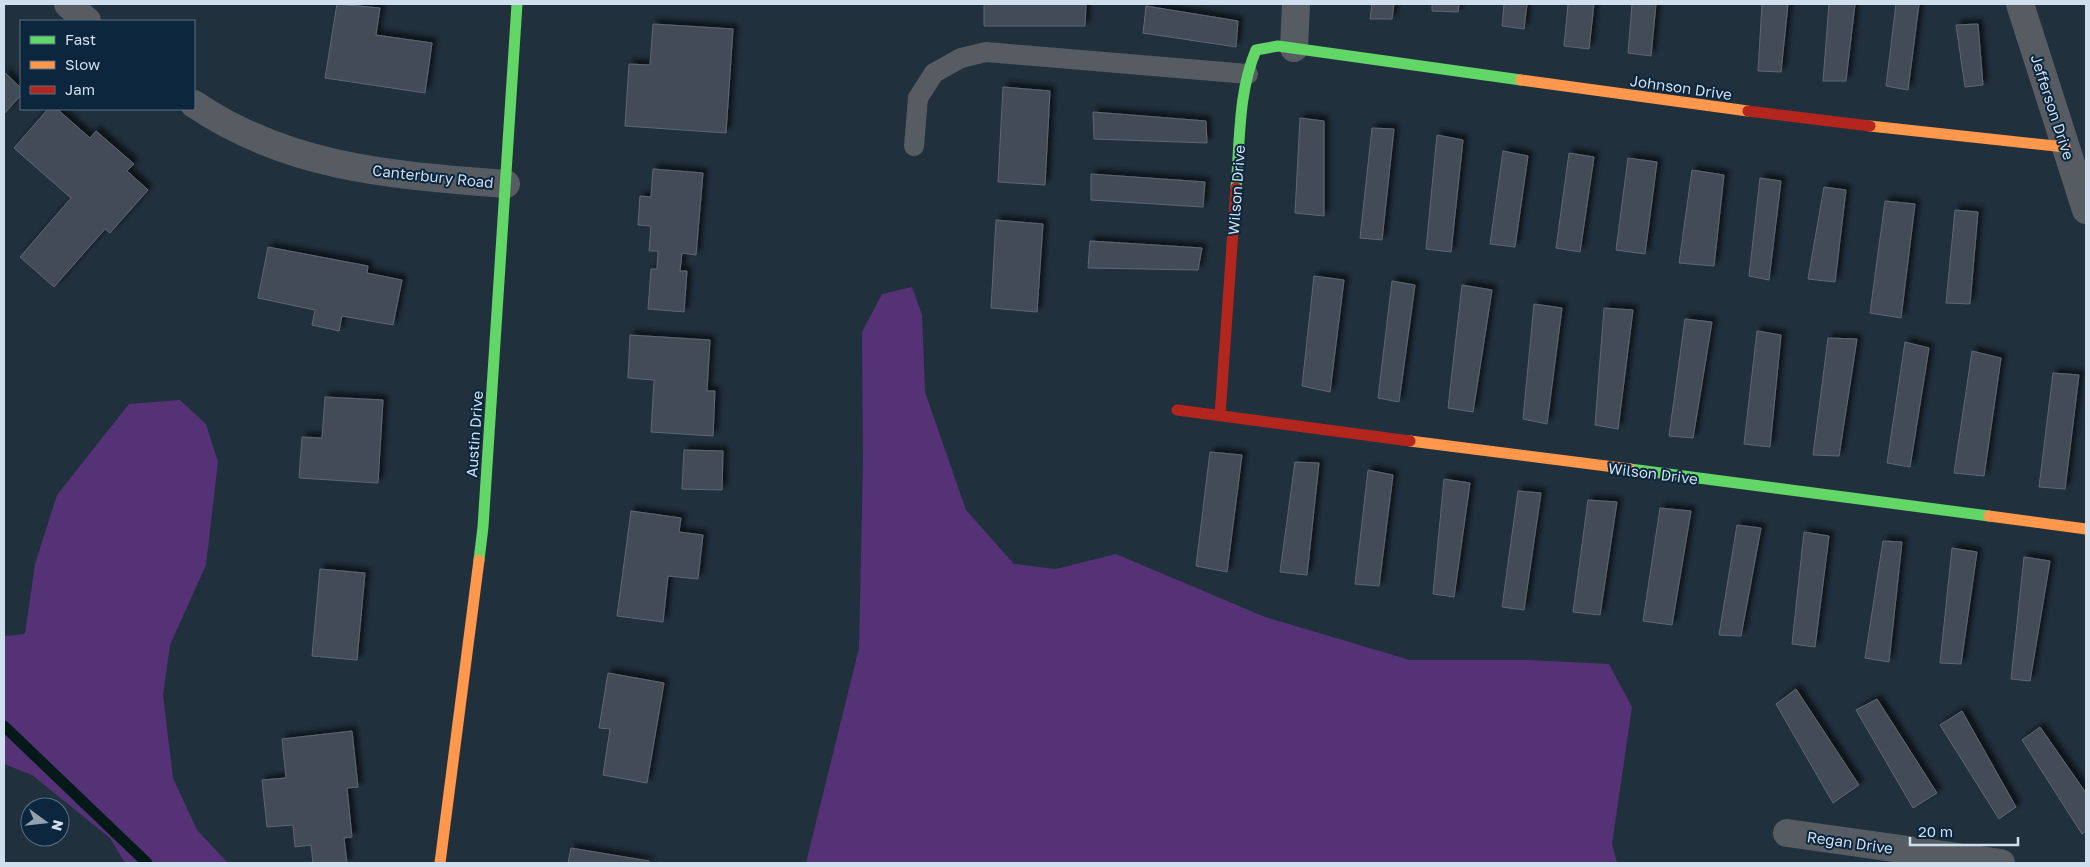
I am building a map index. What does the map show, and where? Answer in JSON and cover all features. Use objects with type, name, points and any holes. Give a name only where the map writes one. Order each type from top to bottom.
[{"type":"street","points":[[68,4],[87,20]]},
{"type":"street","name":"Austin Drive","points":[[440,863],[483,527],[517,4]]},
{"type":"street","points":[[1294,48],[1296,4]]},
{"type":"street","name":"Jefferson Drive","points":[[2020,4],[2086,210]]},
{"type":"street","name":"Wilson Drive","points":[[1220,415],[1243,98],[1256,50],[1278,46],[1294,48]]},
{"type":"street","name":"Johnson Drive","points":[[1294,48],[1797,118],[2065,147]]},
{"type":"street","name":"Canterbury Road","points":[[195,105],[213,117],[282,149],[322,161],[401,176],[506,184]]},
{"type":"street","name":"Wilson Drive","points":[[1177,410],[2086,529]]},
{"type":"street","name":"Regan Drive","points":[[1787,833],[2001,863]]},
{"type":"lane","points":[[914,146],[918,98],[934,73],[961,58],[986,52],[1248,74]]},
{"type":"shaded area","points":[[912,287],[922,315],[925,392],[966,510],[1014,564],[1056,569],[1116,554],[1265,617],[1410,660],[1528,660],[1609,664],[1632,707],[1612,844],[1617,863],[806,863],[859,648],[863,462],[862,332],[882,294]]},
{"type":"shaded area","points":[[180,400],[206,424],[218,462],[206,565],[170,645],[163,695],[173,778],[197,830],[228,863],[125,863],[110,838],[70,806],[70,797],[59,797],[32,775],[4,764],[4,636],[25,634],[35,564],[57,495],[129,404]]},
{"type":"building","points":[[337,4],[380,8],[376,35],[432,43],[425,93],[325,78]]},
{"type":"building","points":[[984,4],[1086,4],[1085,26],[984,26]]},
{"type":"building","points":[[1372,4],[1394,4],[1392,19],[1370,19]]},
{"type":"building","points":[[1432,4],[1459,4],[1458,12],[1432,11]]},
{"type":"building","points":[[1504,4],[1527,4],[1524,29],[1502,26]]},
{"type":"building","points":[[1568,4],[1594,4],[1589,49],[1564,46]]},
{"type":"building","points":[[1632,4],[1656,4],[1651,56],[1628,53]]},
{"type":"building","points":[[1762,4],[1788,4],[1781,72],[1758,71]]},
{"type":"building","points":[[1829,4],[1855,4],[1846,81],[1823,81]]},
{"type":"building","points":[[1896,4],[1919,4],[1908,90],[1886,86]]},
{"type":"building","points":[[1146,6],[1238,21],[1236,47],[1143,33]]},
{"type":"building","points":[[653,24],[733,29],[726,133],[625,126],[629,64],[650,65]]},
{"type":"building","points":[[1978,24],[1983,85],[1965,87],[1956,25]]},
{"type":"building","points":[[4,72],[20,87],[20,96],[4,114]]},
{"type":"building","points":[[1003,87],[1050,91],[1045,185],[998,182]]},
{"type":"building","points":[[47,110],[58,110],[90,138],[96,131],[134,164],[127,171],[148,190],[110,233],[105,229],[54,287],[20,257],[71,198],[14,148]]},
{"type":"building","points":[[1093,112],[1206,121],[1207,143],[1094,139]]},
{"type":"building","points":[[1300,118],[1324,121],[1324,216],[1295,213]]},
{"type":"building","points":[[1372,128],[1394,129],[1382,240],[1360,238]]},
{"type":"building","points":[[1437,135],[1463,140],[1451,252],[1426,249]]},
{"type":"building","points":[[1503,151],[1528,156],[1515,247],[1490,244]]},
{"type":"building","points":[[1569,153],[1594,157],[1580,252],[1556,248]]},
{"type":"building","points":[[1628,158],[1657,162],[1645,254],[1616,250]]},
{"type":"building","points":[[653,169],[703,173],[696,255],[682,253],[680,271],[687,271],[684,312],[648,309],[651,269],[657,269],[658,251],[649,251],[651,226],[638,225],[640,196],[651,197]]},
{"type":"building","points":[[1692,170],[1724,175],[1714,266],[1679,263]]},
{"type":"building","points":[[1091,174],[1205,182],[1203,207],[1091,200]]},
{"type":"building","points":[[1760,178],[1781,181],[1769,280],[1749,276]]},
{"type":"building","points":[[1824,187],[1846,190],[1835,282],[1808,279]]},
{"type":"building","points":[[1885,201],[1915,204],[1901,318],[1870,313]]},
{"type":"building","points":[[1955,210],[1978,212],[1970,304],[1946,303]]},
{"type":"building","points":[[996,220],[1043,224],[1037,312],[991,308]]},
{"type":"building","points":[[1090,241],[1202,248],[1198,270],[1088,268]]},
{"type":"building","points":[[268,247],[368,266],[367,273],[402,280],[393,325],[342,316],[339,331],[312,325],[315,310],[258,298]]},
{"type":"building","points":[[1314,276],[1344,280],[1330,392],[1302,386]]},
{"type":"building","points":[[1392,281],[1415,285],[1399,402],[1378,398]]},
{"type":"building","points":[[1462,285],[1492,290],[1473,412],[1448,408]]},
{"type":"building","points":[[1534,304],[1562,308],[1547,424],[1523,419]]},
{"type":"building","points":[[1604,308],[1633,310],[1618,429],[1595,425]]},
{"type":"building","points":[[1685,319],[1712,322],[1693,438],[1669,436]]},
{"type":"building","points":[[1757,331],[1781,335],[1770,447],[1744,444]]},
{"type":"building","points":[[630,335],[710,340],[707,391],[715,391],[713,436],[651,432],[654,380],[628,378]]},
{"type":"building","points":[[1828,338],[1857,339],[1839,456],[1813,455]]},
{"type":"building","points":[[1905,342],[1929,348],[1910,467],[1887,463]]},
{"type":"building","points":[[1972,351],[2001,358],[1984,476],[1954,473]]},
{"type":"building","points":[[2053,373],[2079,375],[2065,489],[2039,487]]},
{"type":"building","points":[[325,397],[383,400],[378,483],[299,478],[302,437],[322,438]]},
{"type":"building","points":[[684,450],[723,451],[722,490],[682,489]]},
{"type":"building","points":[[1210,452],[1242,455],[1227,572],[1196,566]]},
{"type":"building","points":[[1295,462],[1319,463],[1307,575],[1280,572]]},
{"type":"building","points":[[1368,470],[1393,475],[1379,586],[1355,584]]},
{"type":"building","points":[[1444,479],[1470,483],[1454,597],[1433,594]]},
{"type":"building","points":[[1518,491],[1541,493],[1524,610],[1502,607]]},
{"type":"building","points":[[1588,500],[1617,502],[1600,615],[1573,612]]},
{"type":"building","points":[[1660,508],[1691,511],[1672,625],[1643,621]]},
{"type":"building","points":[[631,511],[681,518],[679,532],[703,535],[698,579],[668,576],[663,622],[617,616]]},
{"type":"building","points":[[1737,525],[1761,528],[1741,636],[1719,635]]},
{"type":"building","points":[[1804,532],[1829,536],[1815,647],[1792,644]]},
{"type":"building","points":[[1883,541],[1902,542],[1889,662],[1865,658]]},
{"type":"building","points":[[1952,548],[1977,552],[1961,664],[1940,663]]},
{"type":"building","points":[[2024,557],[2050,561],[2030,681],[2011,679]]},
{"type":"building","points":[[320,569],[365,573],[357,660],[312,656]]},
{"type":"building","points":[[608,673],[664,683],[647,783],[603,775],[610,729],[599,728]]},
{"type":"building","points":[[1796,689],[1859,785],[1833,803],[1776,704]]},
{"type":"building","points":[[1877,699],[1937,793],[1913,808],[1856,710]]},
{"type":"building","points":[[1962,711],[2016,807],[1999,819],[1940,725]]},
{"type":"building","points":[[2040,727],[2086,793],[2086,831],[2082,834],[2022,740]]},
{"type":"building","points":[[352,731],[358,787],[347,788],[352,837],[344,838],[347,863],[313,863],[311,845],[295,847],[293,825],[267,827],[262,780],[286,778],[282,739]]},
{"type":"building","points":[[571,848],[649,861],[649,863],[568,863]]},
{"type":"waterway","points":[[4,726],[147,863]]},
{"type":"traffic: fast","points":[[479,560],[483,527],[517,4]]},
{"type":"traffic: fast","points":[[1236,188],[1243,100],[1250,66],[1256,50],[1278,46],[1521,80]]},
{"type":"traffic: fast","points":[[1630,469],[1989,516]]},
{"type":"traffic: slow","points":[[1521,80],[1748,111]]},
{"type":"traffic: slow","points":[[1870,126],[2065,147]]},
{"type":"traffic: slow","points":[[1410,441],[1630,469]]},
{"type":"traffic: slow","points":[[1989,516],[2086,529]]},
{"type":"traffic: slow","points":[[440,863],[479,560]]},
{"type":"traffic: jam","points":[[1748,111],[1870,126]]},
{"type":"traffic: jam","points":[[1220,415],[1236,188]]},
{"type":"traffic: jam","points":[[1177,410],[1410,441]]}]
